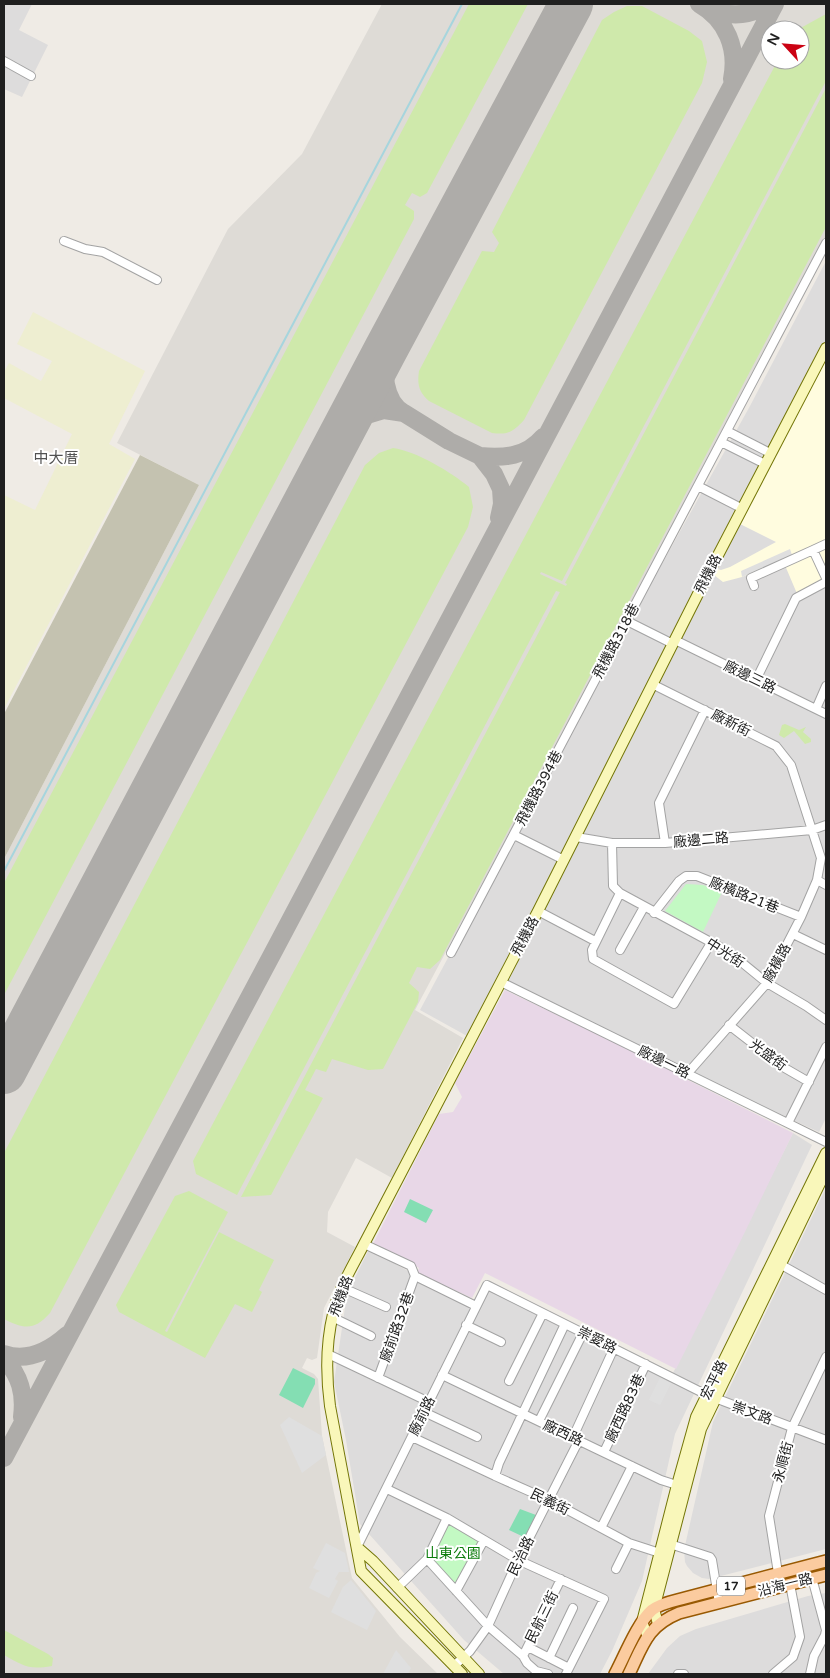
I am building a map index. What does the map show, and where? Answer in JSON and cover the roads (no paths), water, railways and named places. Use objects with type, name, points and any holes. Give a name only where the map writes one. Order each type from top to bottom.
[{"type":"main road","name":"沿海一路","points":[[642,1622],[654,1609],[665,1604],[826,1561]]},
{"type":"main road","name":"沿海一路","points":[[658,1624],[666,1618],[680,1613],[826,1575]]},
{"type":"main road","name":"17","points":[[615,1674],[642,1622]]},
{"type":"main road","name":"17","points":[[629,1674],[648,1636],[658,1624]]},
{"type":"street","points":[[4,61],[30,76]]},
{"type":"street","points":[[64,241],[85,249],[103,252],[157,280]]},
{"type":"street","name":"飛機路318巷","points":[[563,742],[826,243]]},
{"type":"street","name":"飛機路","points":[[462,1674],[361,1571],[330,1406],[327,1380],[332,1317],[343,1288],[364,1244],[538,911],[770,453],[826,348]]},
{"type":"street","points":[[727,431],[770,453]]},
{"type":"street","points":[[721,442],[765,464]]},
{"type":"street","points":[[698,486],[742,508]]},
{"type":"street","points":[[754,586],[751,578],[826,544]]},
{"type":"street","points":[[813,550],[826,578]]},
{"type":"street","points":[[756,680],[796,598],[826,582]]},
{"type":"street","name":"廠邊三路","points":[[627,621],[826,714]]},
{"type":"street","points":[[652,684],[705,710]]},
{"type":"street","points":[[816,709],[826,686]]},
{"type":"street","name":"廠新街","points":[[665,843],[659,803],[705,710],[776,746],[791,765],[812,830]]},
{"type":"street","name":"飛機路394巷","points":[[451,953],[563,742]]},
{"type":"street","name":"廠邊二路","points":[[576,837],[612,843],[665,843],[812,830],[826,825]]},
{"type":"street","name":"廠橫路","points":[[687,1074],[767,984],[793,934],[817,880],[821,858],[812,830]]},
{"type":"street","points":[[514,835],[564,860]]},
{"type":"street","points":[[612,843],[613,886],[620,893],[595,941],[592,955],[597,962],[674,1004],[711,943]]},
{"type":"street","name":"廠橫路21巷","points":[[654,913],[679,881],[686,876],[697,876],[801,917]]},
{"type":"street","points":[[817,880],[826,885]]},
{"type":"street","name":"中光街","points":[[620,893],[729,952],[767,984],[806,1006],[826,1020]]},
{"type":"street","points":[[620,950],[644,907]]},
{"type":"street","points":[[538,911],[595,941]]},
{"type":"street","points":[[793,934],[826,950]]},
{"type":"street","name":"廠邊一路","points":[[501,982],[826,1142]]},
{"type":"street","name":"光盛街","points":[[729,1025],[783,1067],[809,1082]]},
{"type":"street","points":[[788,1123],[826,1047]]},
{"type":"street","name":"宏平路","points":[[777,1263],[826,1153]]},
{"type":"street","name":"宏平路","points":[[642,1622],[681,1486],[702,1429],[711,1397],[777,1263],[826,1171]]},
{"type":"street","points":[[364,1244],[412,1266],[415,1276],[476,1306]]},
{"type":"street","points":[[777,1263],[826,1290]]},
{"type":"street","name":"廠前路32巷","points":[[378,1378],[415,1276]]},
{"type":"street","name":"崇愛路","points":[[487,1285],[711,1397]]},
{"type":"street","name":"廠前路","points":[[357,1547],[487,1285]]},
{"type":"street","points":[[343,1288],[386,1307]]},
{"type":"street","points":[[509,1381],[543,1313]]},
{"type":"street","points":[[332,1317],[371,1336]]},
{"type":"street","points":[[495,1476],[499,1463],[565,1324]]},
{"type":"street","points":[[466,1325],[501,1342]]},
{"type":"street","points":[[539,1422],[583,1333]]},
{"type":"street","name":"民治路","points":[[454,1666],[470,1651],[488,1626],[518,1560],[550,1500],[614,1348]]},
{"type":"street","name":"廠前路32巷","points":[[328,1354],[429,1402]]},
{"type":"street","name":"永順街","points":[[778,1573],[769,1516],[792,1428],[826,1357]]},
{"type":"street","name":"廠西路83巷","points":[[604,1452],[646,1364]]},
{"type":"street","name":"廠西路","points":[[442,1376],[661,1480],[681,1486]]},
{"type":"street","name":"崇文路","points":[[711,1397],[826,1440]]},
{"type":"street","points":[[424,1412],[477,1437]]},
{"type":"street","name":"民義街","points":[[412,1437],[550,1500],[629,1543],[663,1554]]},
{"type":"street","points":[[601,1528],[632,1466]]},
{"type":"street","name":"宏平路","points":[[658,1624],[654,1609],[663,1554],[670,1544],[681,1486]]},
{"type":"street","points":[[387,1489],[446,1518],[518,1560],[604,1599],[568,1671],[528,1647]]},
{"type":"street","points":[[398,1588],[427,1559],[446,1518]]},
{"type":"street","points":[[456,1592],[484,1540]]},
{"type":"street","points":[[616,1569],[629,1543]]},
{"type":"street","points":[[670,1544],[710,1557],[719,1603]]},
{"type":"street","points":[[357,1547],[373,1561],[478,1674]]},
{"type":"street","points":[[427,1559],[488,1626],[523,1656],[527,1663],[536,1671],[548,1674]]},
{"type":"street","points":[[810,1674],[814,1656],[826,1630],[812,1578]]},
{"type":"street","name":"民航三街","points":[[523,1656],[561,1579]]},
{"type":"street","points":[[773,1674],[793,1657],[800,1637],[790,1584]]},
{"type":"street","points":[[549,1658],[573,1608]]},
{"type":"street","points":[[642,1622],[648,1636]]},
{"type":"street","points":[[678,1674],[684,1674]]},
{"type":"waterway","points":[[4,871],[462,4]]},
{"type":"district","name":"中大厝","points":[[56,458]]},
{"type":"park label","name":"山東公園","points":[[453,1553]]}]
